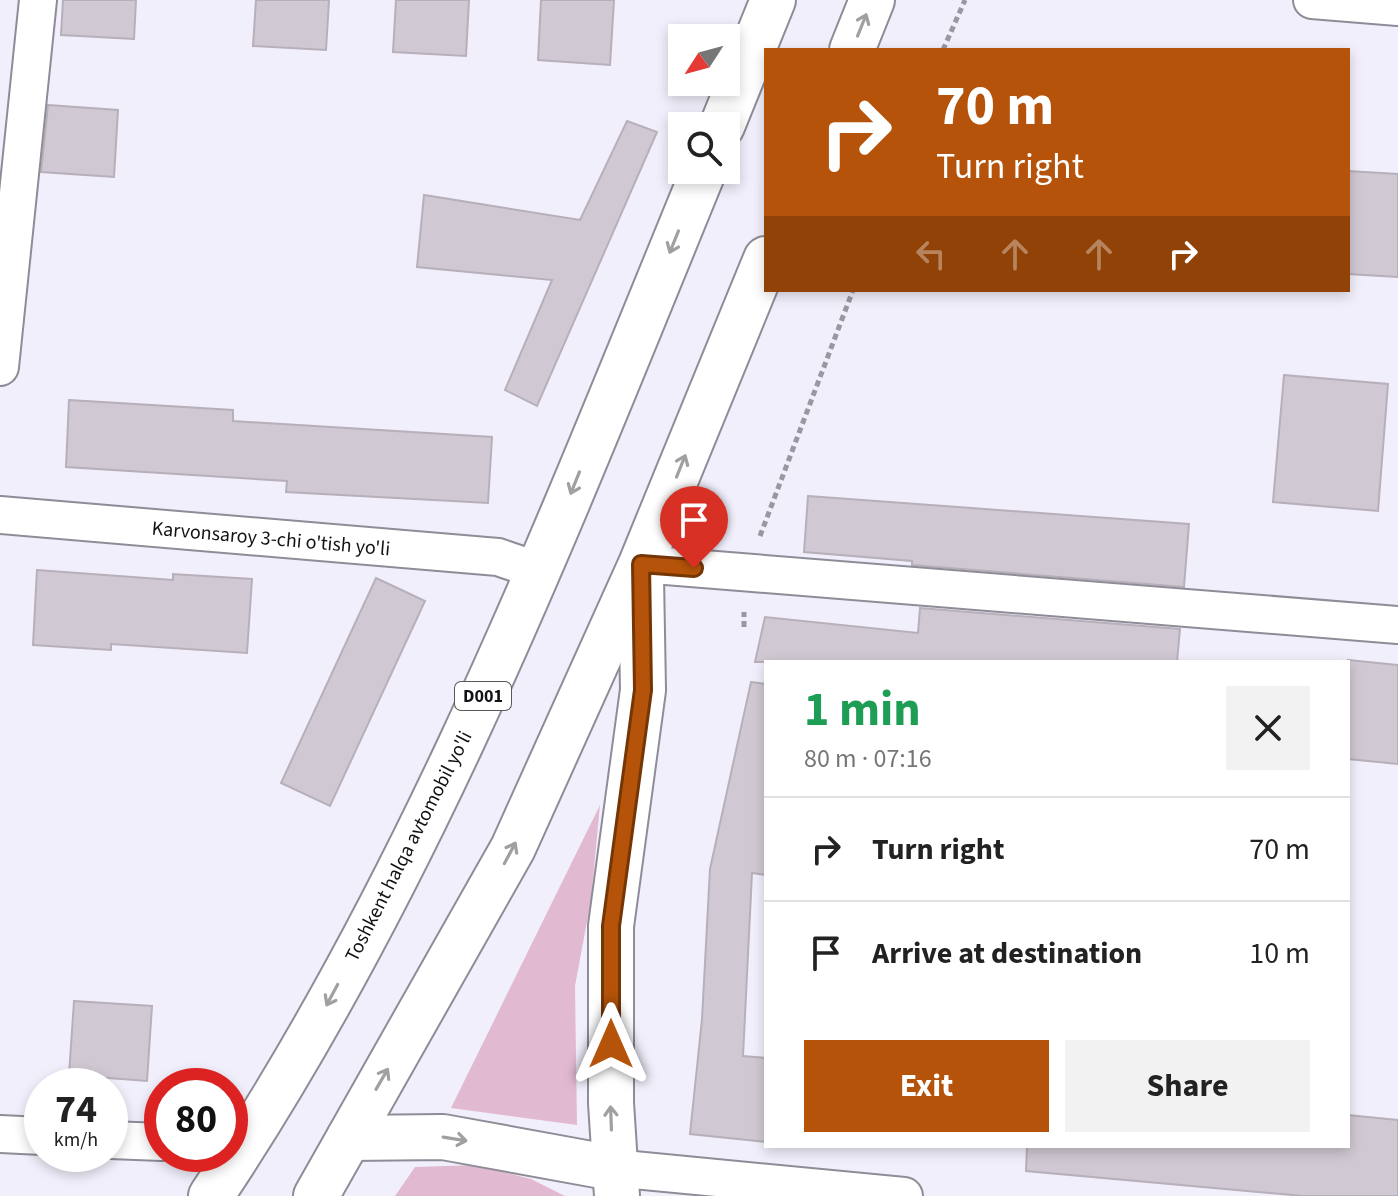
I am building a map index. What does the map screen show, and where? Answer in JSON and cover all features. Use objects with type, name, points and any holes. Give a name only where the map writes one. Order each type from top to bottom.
[{"type":"highway","points":[[728,112],[773,0]]},
{"type":"highway","points":[[853,48],[872,0]]},
{"type":"highway","name":"Toshkent halqa avtomobil yo'li","points":[[248,1127],[303,1049],[429,814],[539,571],[698,184]]},
{"type":"highway","points":[[316,1196],[513,848],[641,564],[764,264]]},
{"type":"highway","points":[[349,1138],[443,1137],[615,1182],[611,926],[643,690],[641,564]]},
{"type":"highway","name":"Toshkent halqa avtomobil yo'li","points":[[211,1196],[221,1172]]},
{"type":"street","points":[[0,367],[38,0]]},
{"type":"street","points":[[1312,0],[1398,7]]},
{"type":"street","name":"Karvonsaroy 3-chi o'tish yo'li","points":[[0,515],[498,557],[539,571]]},
{"type":"street","points":[[641,564],[1398,625]]},
{"type":"street","points":[[0,1134],[24,1135]]},
{"type":"street","points":[[615,1182],[904,1196]]},
{"type":"path","points":[[944,48],[965,0]]},
{"type":"path","points":[[744,627],[746,573],[852,292]]},
{"type":"shaded area","points":[[600,805],[591,900],[575,986],[577,1125],[451,1108]]},
{"type":"shaded area","points":[[476,1165],[531,1179],[565,1196],[395,1196],[415,1167]]},
{"type":"building","points":[[63,0],[136,0],[134,39],[61,35]]},
{"type":"building","points":[[256,0],[329,0],[326,50],[253,46]]},
{"type":"building","points":[[396,0],[469,0],[466,56],[393,52]]},
{"type":"building","points":[[541,0],[614,0],[610,65],[538,60]]},
{"type":"building","points":[[48,105],[118,110],[114,177],[41,172]]},
{"type":"building","points":[[627,121],[657,132],[537,406],[505,390],[552,280],[417,267],[424,195],[580,220]]},
{"type":"building","points":[[1350,171],[1398,174],[1398,277],[1350,274]]},
{"type":"building","points":[[1284,375],[1388,384],[1378,511],[1273,502]]},
{"type":"building","points":[[69,400],[233,410],[233,421],[492,437],[488,503],[286,492],[287,481],[66,467]]},
{"type":"building","points":[[808,496],[1189,524],[1184,587],[912,565],[912,561],[804,552]]},
{"type":"building","points":[[37,570],[173,580],[173,574],[252,579],[247,653],[111,644],[111,650],[33,645]]},
{"type":"building","points":[[376,578],[425,601],[330,806],[281,783]]},
{"type":"building","points":[[920,608],[1180,629],[1177,660],[755,662],[765,617],[918,633]]},
{"type":"building","points":[[1350,660],[1398,665],[1398,764],[1350,759]]},
{"type":"building","points":[[751,682],[764,684],[764,875],[752,873],[743,1056],[764,1058],[764,1142],[690,1134],[702,1019],[710,869]]},
{"type":"building","points":[[74,1001],[152,1006],[148,1068],[144,1068],[144,1081],[128,1080],[128,1068],[69,1068]]},
{"type":"building","points":[[1350,1115],[1398,1120],[1398,1196],[1303,1196],[1026,1171],[1027,1148],[1350,1148]]},
{"type":"route","points":[[611,1044],[611,926],[643,690],[641,564],[694,568]]}]
